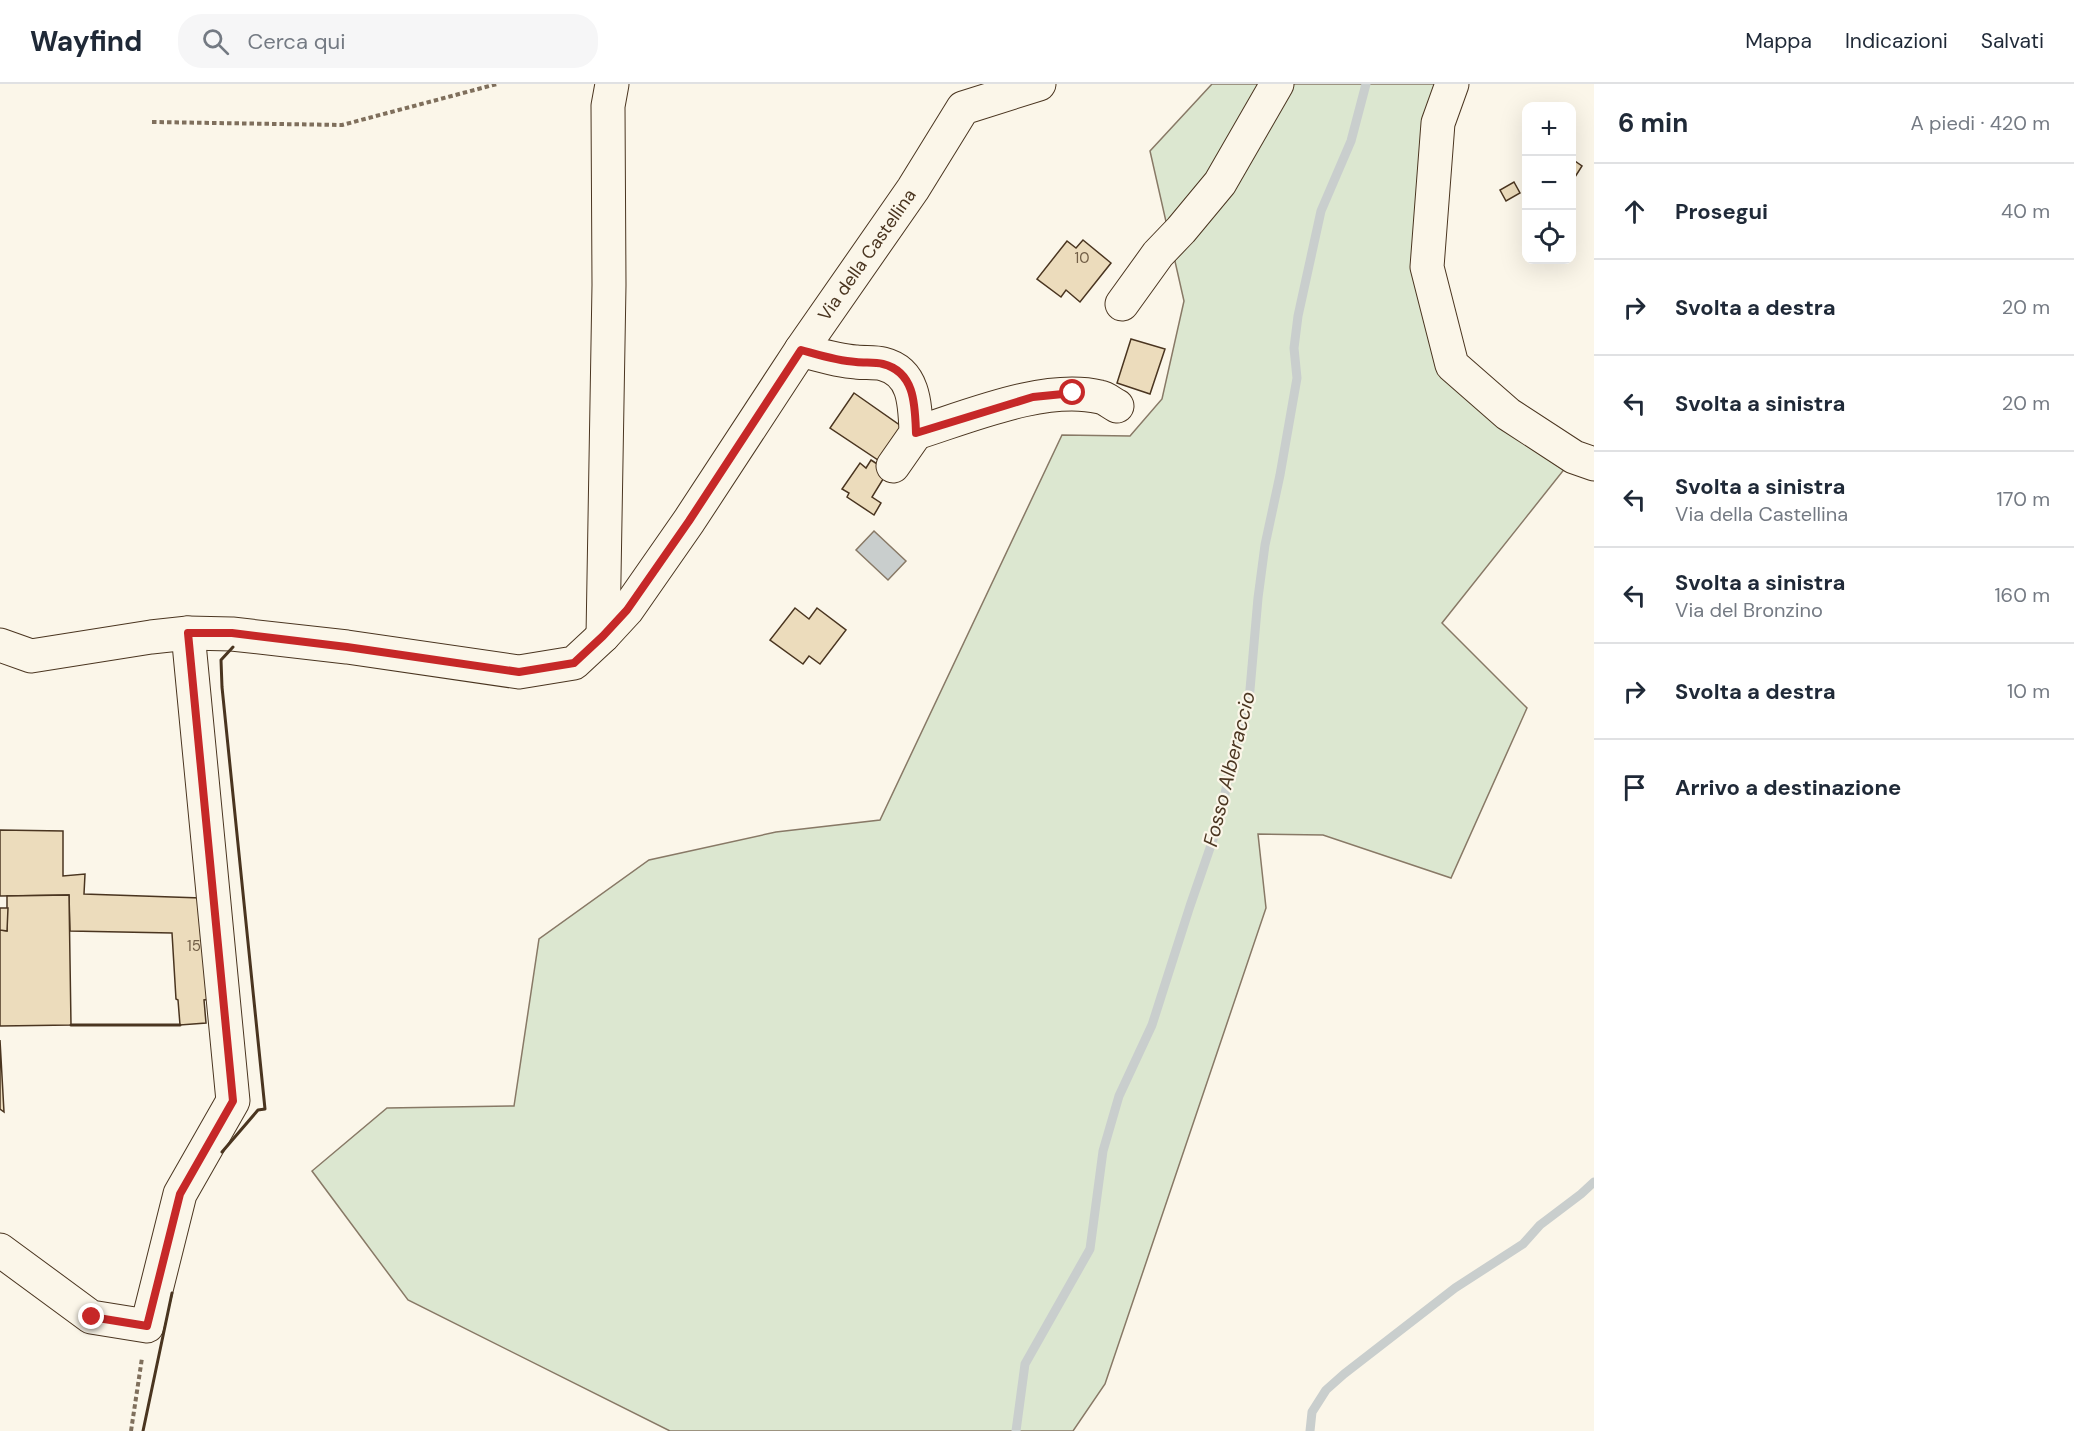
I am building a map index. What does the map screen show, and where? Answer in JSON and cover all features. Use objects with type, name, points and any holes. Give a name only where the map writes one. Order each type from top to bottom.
[{"type":"street","points":[[603,636],[609,285],[608,106],[612,84]]},
{"type":"street","name":"Via della Castellina","points":[[0,645],[32,656],[151,637],[188,633],[232,633],[519,672],[574,663],[627,610],[689,521],[801,350],[913,189],[963,108],[1040,84]]},
{"type":"street","points":[[1122,304],[1158,254],[1220,183],[1277,84]]},
{"type":"street","points":[[1452,84],[1437,123],[1427,267],[1452,365],[1508,414],[1574,457],[1594,464]]},
{"type":"street","points":[[801,350],[855,362],[881,363],[897,369],[909,382],[913,394],[916,433]]},
{"type":"street","points":[[893,466],[916,433],[1033,397],[1073,393],[1102,397],[1117,406]]},
{"type":"street","points":[[0,1250],[92,1317],[147,1326],[180,1194],[233,1101],[188,633]]},
{"type":"path","points":[[152,122],[342,125],[496,84]]},
{"type":"path","points":[[130,1431],[147,1326]]},
{"type":"green space","points":[[1212,84],[1452,84],[1427,267],[1452,365],[1574,457],[1442,623],[1527,708],[1451,878],[1323,835],[1258,834],[1266,908],[1105,1384],[1073,1431],[670,1431],[408,1300],[312,1171],[387,1108],[514,1106],[539,939],[649,860],[776,832],[880,820],[1062,435],[1130,436],[1162,399],[1184,301],[1150,151]]},
{"type":"shaded area","points":[[874,531],[906,561],[888,580],[856,550]]},
{"type":"building","points":[[1576,162],[1582,166],[1576,175]]},
{"type":"building","points":[[1514,182],[1520,193],[1506,201],[1500,190]]},
{"type":"building","points":[[1083,240],[1111,263],[1080,302],[1066,290],[1061,297],[1037,279],[1067,241],[1076,248]]},
{"type":"building","points":[[1131,339],[1165,349],[1150,394],[1117,383]]},
{"type":"building","points":[[854,393],[901,426],[878,460],[830,428]]},
{"type":"building","points":[[871,460],[888,471],[872,497],[881,503],[874,515],[847,497],[849,493],[842,489],[860,463],[866,468]]},
{"type":"building","points":[[795,608],[809,619],[817,608],[846,630],[820,664],[809,656],[803,664],[770,640]]},
{"type":"building","points":[[0,830],[63,831],[63,876],[85,874],[84,894],[201,898],[210,999],[204,1000],[206,1023],[180,1025],[172,933],[70,931],[69,895],[0,896]]},
{"type":"building","points":[[69,895],[71,1025],[0,1026],[0,930],[7,931],[7,896]]},
{"type":"building","points":[[0,908],[8,908],[7,931],[0,930]]},
{"type":"building","points":[[0,1040],[4,1112],[0,1109]]},
{"type":"waterway","name":"Fosso Alberaccio","points":[[1016,1431],[1025,1364],[1090,1249],[1103,1151],[1119,1096],[1152,1025],[1220,819],[1230,769],[1249,701],[1265,545],[1297,378],[1294,348],[1298,316],[1321,211],[1351,141],[1366,84]]},
{"type":"waterway","points":[[1310,1431],[1312,1412],[1326,1390],[1344,1374],[1455,1288],[1523,1244],[1540,1225],[1594,1182]]},
{"type":"wall","points":[[222,1152],[258,1110],[265,1109],[222,687],[221,660],[233,647]]},
{"type":"wall","points":[[71,1025],[180,1025]]},
{"type":"wall","points":[[143,1431],[172,1293]]},
{"type":"route","points":[[92,1317],[147,1326],[180,1194],[233,1101],[188,633],[232,633],[519,672],[574,663],[627,610],[689,521],[801,350],[855,362],[881,363],[897,369],[909,382],[913,394],[916,433],[1033,397],[1073,393]]}]
